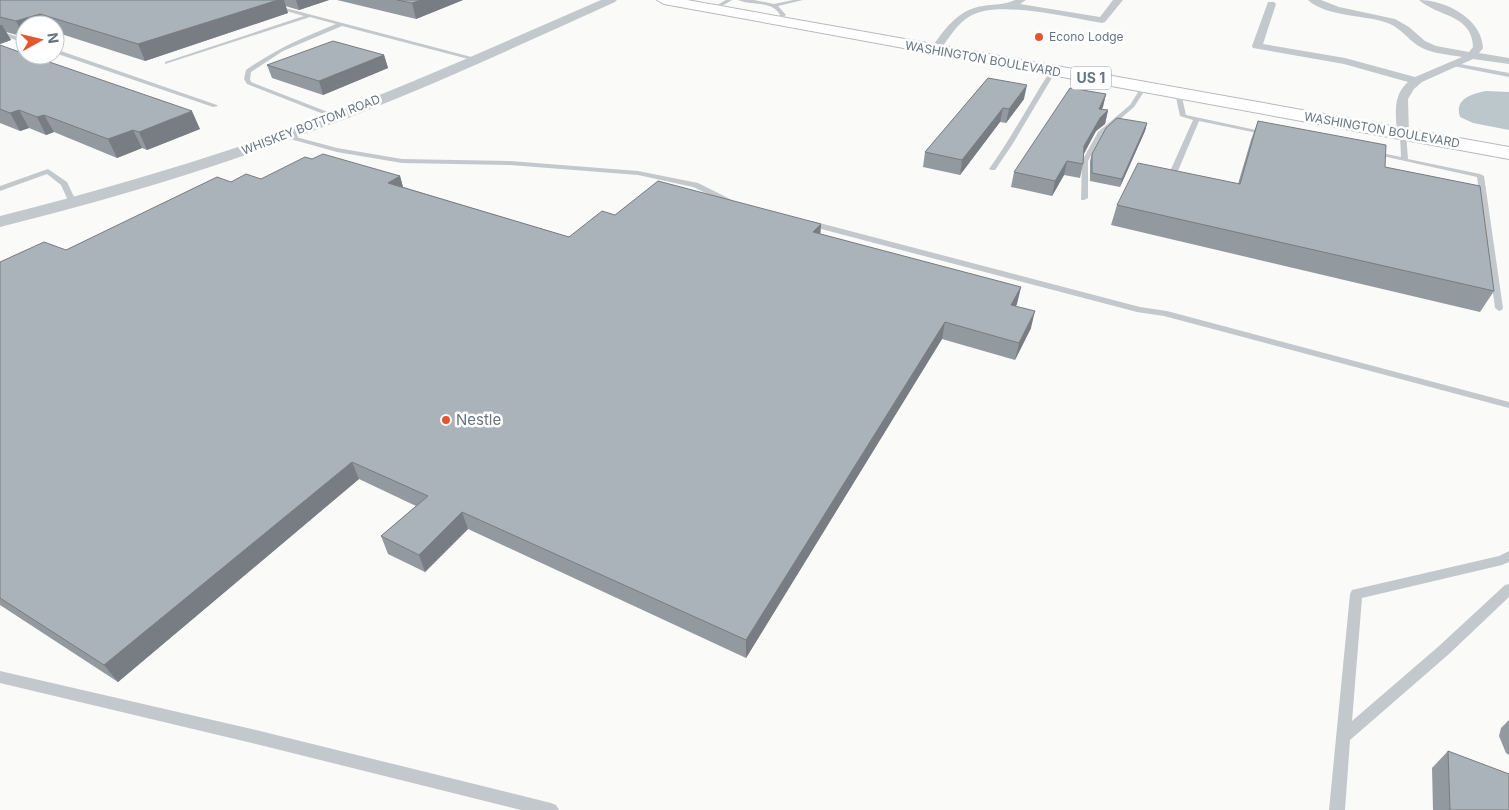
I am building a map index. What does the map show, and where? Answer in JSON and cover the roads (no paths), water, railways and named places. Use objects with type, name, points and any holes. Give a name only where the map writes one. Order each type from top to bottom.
[{"type":"main road","name":"WASHINGTON BOULEVARD","points":[[664,0],[714,9],[775,13],[935,50],[1509,152]]},
{"type":"street","name":"WHISKEY BOTTOM ROAD","points":[[0,222],[73,203],[202,164],[285,136],[476,59],[611,0]]},
{"type":"street","points":[[935,50],[947,33],[972,11],[1017,3],[1102,20],[1118,0]]},
{"type":"street","points":[[1313,0],[1336,9],[1392,21],[1406,29],[1421,43],[1433,48],[1509,61]]},
{"type":"street","points":[[1403,134],[1403,96],[1417,82],[1473,55],[1479,43],[1478,37],[1472,28],[1456,15],[1424,0]]},
{"type":"street","points":[[1271,4],[1257,46],[1345,61],[1417,82]]},
{"type":"lane","points":[[250,0],[476,59]]},
{"type":"lane","points":[[714,9],[730,0]]},
{"type":"lane","points":[[740,0],[775,13],[801,0]]},
{"type":"lane","points":[[167,63],[310,16]]},
{"type":"lane","points":[[336,117],[249,83],[247,78],[248,71],[267,56],[286,46],[341,24]]},
{"type":"lane","points":[[0,32],[15,37]]},
{"type":"lane","points":[[65,54],[215,106]]},
{"type":"lane","points":[[1455,65],[1509,75]]},
{"type":"lane","points":[[993,169],[1011,144],[1032,104],[1053,71]]},
{"type":"lane","points":[[1084,198],[1085,161],[1100,133],[1132,106],[1144,87]]},
{"type":"lane","points":[[1178,93],[1183,116],[1273,134]]},
{"type":"lane","points":[[1171,178],[1197,119]]},
{"type":"lane","points":[[1403,134],[1404,160]]},
{"type":"lane","points":[[285,136],[336,150],[402,161],[434,163],[510,162],[638,173],[695,185],[741,205]]},
{"type":"lane","points":[[1367,152],[1480,176],[1499,308]]},
{"type":"lane","points":[[0,189],[48,171],[64,184],[73,203]]},
{"type":"lane","points":[[798,220],[1140,310],[1164,313],[1509,405]]},
{"type":"lane","points":[[1337,810],[1356,594],[1502,560],[1509,556]]},
{"type":"lane","points":[[1344,737],[1444,650],[1509,589]]},
{"type":"lane","points":[[0,677],[260,738],[551,810]]},
{"type":"place","name":"Econo Lodge","points":[[1039,37]]},
{"type":"place","name":"Nestle","points":[[446,420]]}]
